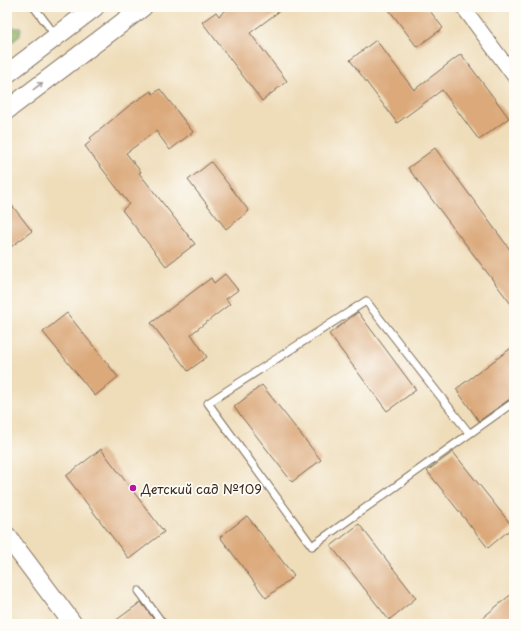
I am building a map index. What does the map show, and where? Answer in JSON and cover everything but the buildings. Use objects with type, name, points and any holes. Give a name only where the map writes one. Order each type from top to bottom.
[{"type":"street","points":[[7,74],[95,7]]},
{"type":"street","points":[[7,110],[143,7]]},
{"type":"street","points":[[463,7],[514,76]]},
{"type":"street","points":[[7,536],[73,624]]},
{"type":"lane","points":[[34,7],[56,36]]},
{"type":"lane","points":[[469,433],[366,301],[208,403],[312,546],[514,402]]},
{"type":"lane","points":[[139,592],[163,624]]},
{"type":"green space","points":[[12,27],[21,28],[20,36],[7,46],[7,31]]},
{"type":"place","name":"Детский сад №109","points":[[133,488]]}]
